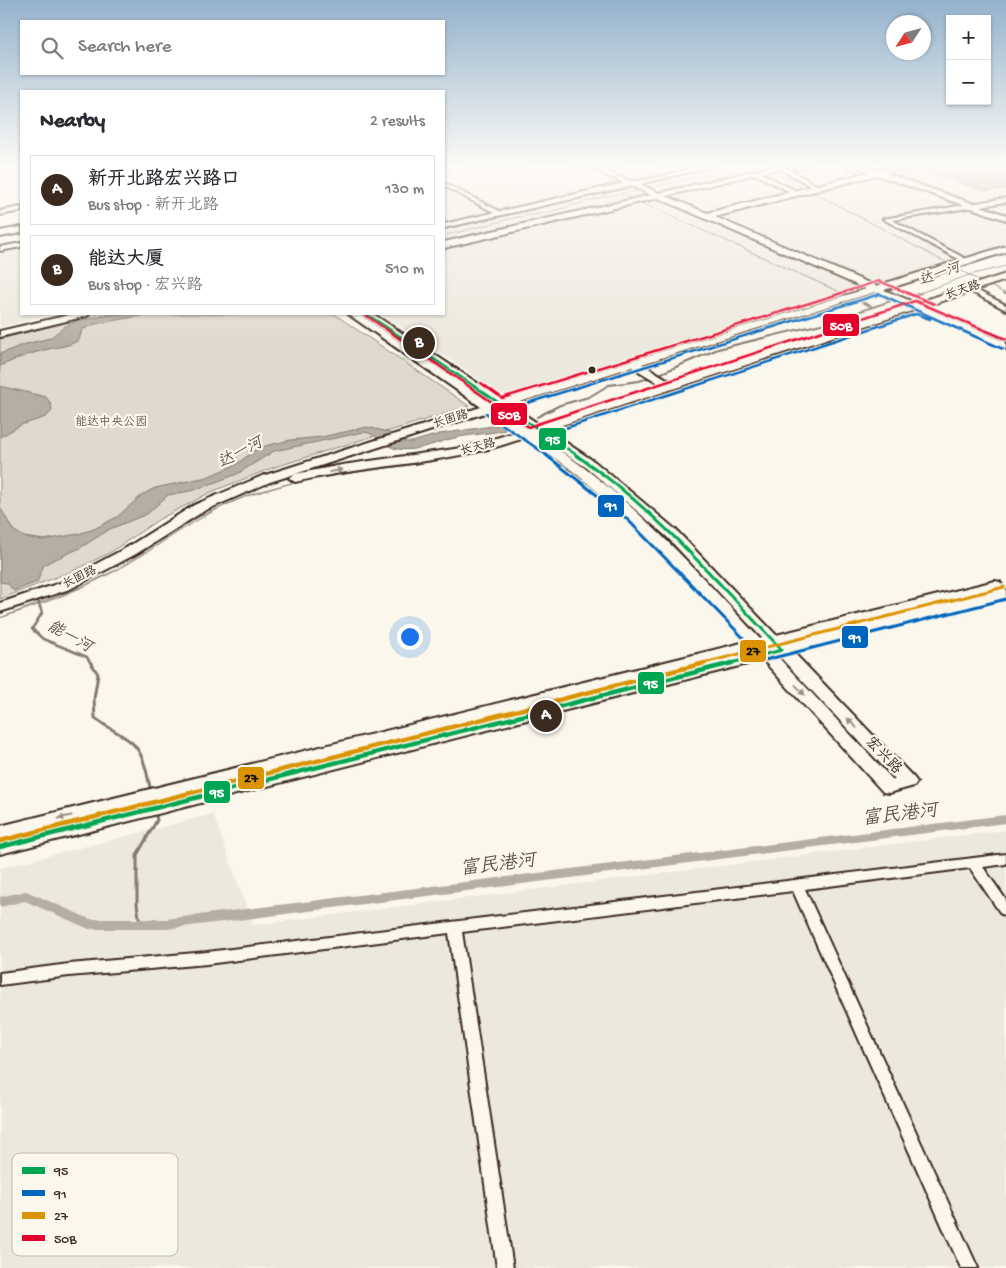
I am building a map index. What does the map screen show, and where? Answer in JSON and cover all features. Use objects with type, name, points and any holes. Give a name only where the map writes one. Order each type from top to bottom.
[{"type":"main road","points":[[0,234],[20,230]]},
{"type":"street","points":[[445,245],[530,225]]},
{"type":"street","points":[[732,225],[1006,344]]},
{"type":"street","points":[[897,225],[962,262]]},
{"type":"street","points":[[0,249],[20,245]]},
{"type":"street","name":"长固路","points":[[0,608],[66,586],[132,551],[171,524],[213,501],[266,479],[1006,248]]},
{"type":"street","name":"长天路","points":[[176,527],[199,513],[238,495],[274,483],[334,471],[441,456],[484,447],[1001,280]]},
{"type":"street","points":[[975,288],[1006,308]]},
{"type":"street","points":[[0,333],[69,315]]},
{"type":"street","points":[[0,333],[79,315]]},
{"type":"street","name":"宏兴路","points":[[355,315],[495,406]]},
{"type":"street","name":"宏兴路","points":[[368,315],[533,432],[622,506],[770,647],[908,782],[889,788],[770,647]]},
{"type":"street","points":[[634,364],[672,386]]},
{"type":"street","name":"长固路","points":[[0,614],[71,588],[102,574],[176,527]]},
{"type":"street","points":[[0,847],[770,647],[1006,582]]},
{"type":"street","points":[[0,833],[770,647],[1006,593]]},
{"type":"street","points":[[0,979],[69,970],[207,958],[1006,859]]},
{"type":"street","points":[[974,864],[1006,910]]},
{"type":"street","points":[[796,884],[970,1268]]},
{"type":"street","points":[[455,926],[505,1268]]},
{"type":"shaded area","points":[[445,225],[1006,225],[1006,245],[519,393],[502,394],[383,315],[445,315]]},
{"type":"shaded area","points":[[20,248],[20,315],[48,315],[0,327],[0,252]]},
{"type":"shaded area","points":[[110,315],[145,315],[95,324],[82,330],[79,340],[74,343],[32,353],[0,366],[0,354],[22,345],[50,338],[64,327],[76,321]]},
{"type":"shaded area","points":[[0,386],[46,397],[51,404],[52,411],[46,417],[21,425],[0,437]]},
{"type":"shaded area","points":[[499,425],[505,430],[459,437],[410,449],[394,448],[372,434],[364,432],[274,451],[237,474],[195,490],[168,495],[147,514],[110,529],[80,548],[44,565],[37,582],[14,591],[7,583],[0,582],[0,507],[13,530],[24,537],[44,540],[94,529],[117,517],[142,495],[155,488],[207,477],[237,464],[258,448],[269,445],[291,440],[322,437],[367,427],[388,432],[399,442],[412,442],[439,434]]},
{"type":"shaded area","points":[[213,814],[253,925],[1006,830],[1006,1268],[0,1268],[0,868]]},
{"type":"green space","name":"能达中央公园","points":[[96,315],[335,315],[469,406],[272,468],[211,492],[158,520],[111,552],[75,570],[0,599],[0,339]]},
{"type":"green space","points":[[513,442],[436,461],[340,474],[283,485],[308,478],[434,460]]},
{"type":"green space","points":[[225,505],[196,521],[132,562],[101,578],[59,597],[0,618],[81,587],[116,570],[198,517]]},
{"type":"waterway","points":[[447,235],[486,225]]},
{"type":"waterway","points":[[691,225],[842,293]]},
{"type":"waterway","points":[[875,225],[949,264]]},
{"type":"waterway","name":"达一河","points":[[969,275],[1006,266]]},
{"type":"waterway","points":[[954,267],[969,275]]},
{"type":"waterway","name":"达一河","points":[[917,294],[969,275]]},
{"type":"waterway","points":[[969,275],[1006,294],[1003,293]]},
{"type":"waterway","name":"达一河","points":[[911,296],[921,293]]},
{"type":"waterway","points":[[854,299],[871,306]]},
{"type":"waterway","name":"达一河","points":[[657,375],[718,349],[821,324],[891,301]]},
{"type":"waterway","name":"达一河","points":[[537,417],[560,405],[589,397],[609,385],[639,381],[652,377]]},
{"type":"waterway","name":"能一河","points":[[37,598],[42,613],[32,629],[43,639],[87,657],[91,664]]},
{"type":"waterway","name":"能一河","points":[[91,663],[98,674],[94,699],[95,718],[136,747],[145,765],[151,792]]},
{"type":"waterway","name":"能一河","points":[[140,924],[137,904],[137,855],[157,820],[155,812]]},
{"type":"waterway","name":"富民港河","points":[[0,902],[26,896],[89,924],[166,924],[1006,819]]},
{"type":"transit line","name":"50B","points":[[481,383],[502,398],[879,281],[934,304]]},
{"type":"transit line","name":"91","points":[[492,414],[880,294],[1003,349]]},
{"type":"transit line","name":"50B","points":[[365,315],[528,427],[915,301],[1006,339]]},
{"type":"transit line","name":"91","points":[[541,436],[916,314],[930,319]]},
{"type":"transit line","name":"95","points":[[0,847],[782,650],[671,533],[591,465],[368,315]]},
{"type":"transit line","name":"91","points":[[486,413],[565,468],[626,518],[765,660],[1006,599]]},
{"type":"transit line","name":"27","points":[[0,841],[1004,587]]},
{"type":"place","name":"能达大厦","points":[[419,343]]},
{"type":"place","name":"新开北路宏兴路口","points":[[546,716]]}]
